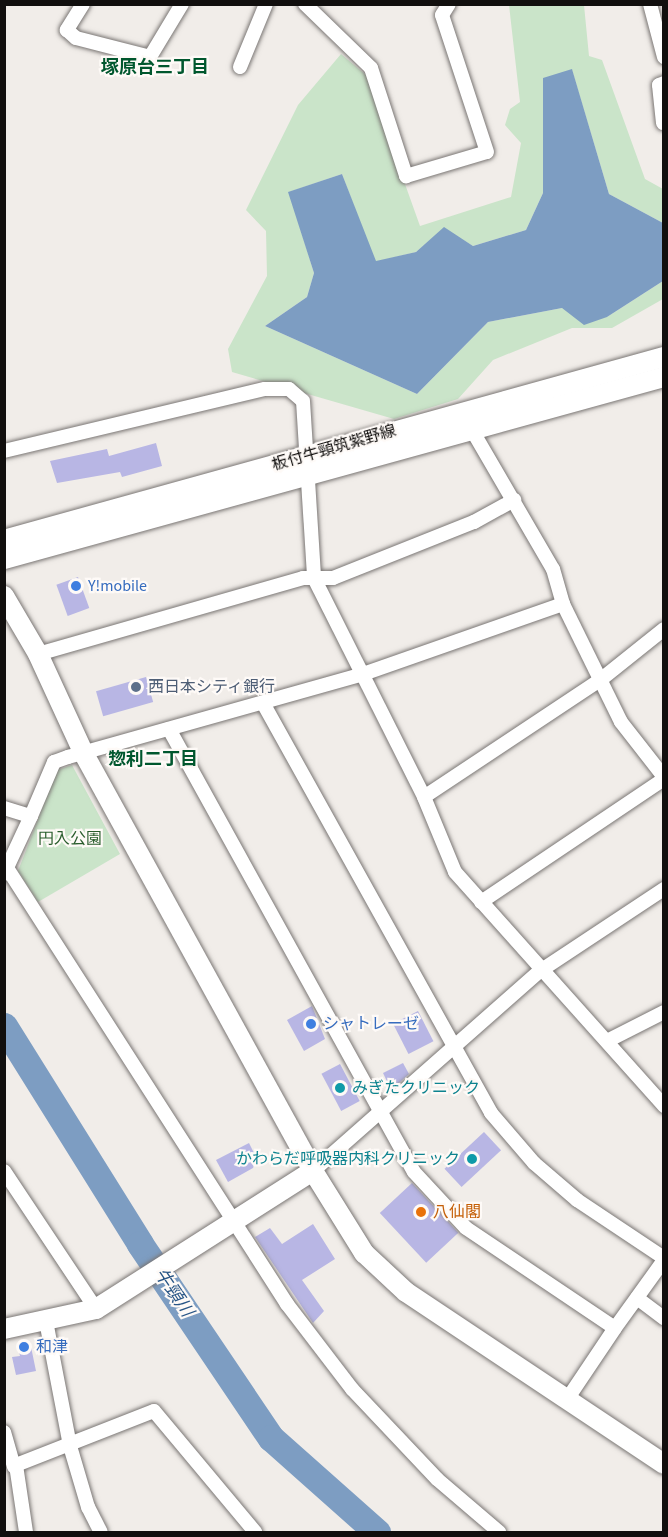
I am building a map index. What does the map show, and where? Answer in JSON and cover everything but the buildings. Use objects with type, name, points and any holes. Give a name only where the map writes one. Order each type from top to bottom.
[{"type":"street","points":[[83,4],[67,30],[76,38],[150,57],[182,4]]},
{"type":"street","points":[[240,67],[266,4]]},
{"type":"street","points":[[305,4],[371,68],[406,176],[487,152],[442,15],[449,4]]},
{"type":"street","points":[[650,4],[663,57]]},
{"type":"street","points":[[663,83],[659,85],[663,123]]},
{"type":"street","name":"板付牛頸筑紫野線","points":[[4,559],[663,357]]},
{"type":"street","name":"板付牛頸筑紫野線","points":[[4,540],[307,465],[472,430],[663,377]]},
{"type":"street","points":[[4,451],[265,388],[289,389],[303,401],[314,578],[424,797],[455,872],[540,971],[661,1098]]},
{"type":"street","points":[[472,430],[553,569],[563,604],[600,680],[640,752],[663,778],[481,902]]},
{"type":"street","points":[[38,654],[314,578],[333,578],[474,522],[514,500]]},
{"type":"street","points":[[4,596],[38,654],[84,754],[313,1171],[364,1253],[406,1292],[663,1464]]},
{"type":"street","points":[[499,1533],[437,1479],[352,1389],[287,1304],[7,873],[54,762],[363,674],[563,604]]},
{"type":"street","points":[[424,797],[600,680],[663,629]]},
{"type":"street","points":[[263,703],[452,1049],[491,1113],[534,1163],[578,1200],[663,1259],[566,1401]]},
{"type":"street","points":[[169,729],[414,1172],[466,1228],[615,1328]]},
{"type":"street","points":[[4,808],[31,816]]},
{"type":"street","points":[[4,1329],[96,1309],[313,1171],[540,971],[663,889]]},
{"type":"street","points":[[607,1041],[663,1012]]},
{"type":"street","points":[[4,1171],[96,1309]]},
{"type":"street","points":[[637,1298],[663,1318]]},
{"type":"street","points":[[46,1321],[70,1446],[88,1507],[101,1533]]},
{"type":"street","points":[[14,1467],[154,1411],[255,1533]]},
{"type":"street","points":[[4,1432],[14,1467],[26,1533]]},
{"type":"green space","points":[[509,5],[584,5],[589,56],[602,60],[645,179],[663,189],[663,223],[609,194],[572,70],[543,79],[543,193],[526,230],[473,246],[444,228],[416,252],[375,262],[342,174],[289,192],[314,273],[307,297],[265,326],[417,394],[488,322],[562,308],[607,317],[663,281],[663,299],[612,328],[572,328],[493,360],[458,399],[394,419],[232,372],[228,349],[267,276],[266,231],[246,210],[298,105],[341,54],[366,75],[420,226],[511,197],[521,143],[505,125],[510,109],[520,102]]},
{"type":"green space","name":"円入公園","points":[[72,765],[120,854],[38,902],[18,871],[57,770]]},
{"type":"water","points":[[572,69],[609,194],[663,223],[663,281],[607,317],[584,325],[562,308],[488,322],[417,394],[265,326],[307,297],[314,273],[288,192],[342,174],[376,261],[416,252],[444,227],[473,246],[526,230],[543,193],[543,78]]},
{"type":"waterway","name":"牛頸川","points":[[4,1026],[140,1244],[271,1438],[377,1532]]},
{"type":"place","name":"Y!mobile","points":[[76,586]]},
{"type":"place","name":"西日本シティ銀行","points":[[136,687]]},
{"type":"place","name":"シャトレーゼ","points":[[311,1024]]},
{"type":"place","name":"みぎたクリニック","points":[[340,1088]]},
{"type":"place","name":"かわらだ呼吸器内科クリニック","points":[[472,1159]]},
{"type":"place","name":"八仙閣","points":[[421,1212]]},
{"type":"place","name":"和津","points":[[24,1347]]},
{"type":"district","name":"塚原台三丁目","points":[[155,68]]},
{"type":"district","name":"惣利二丁目","points":[[153,760]]}]
